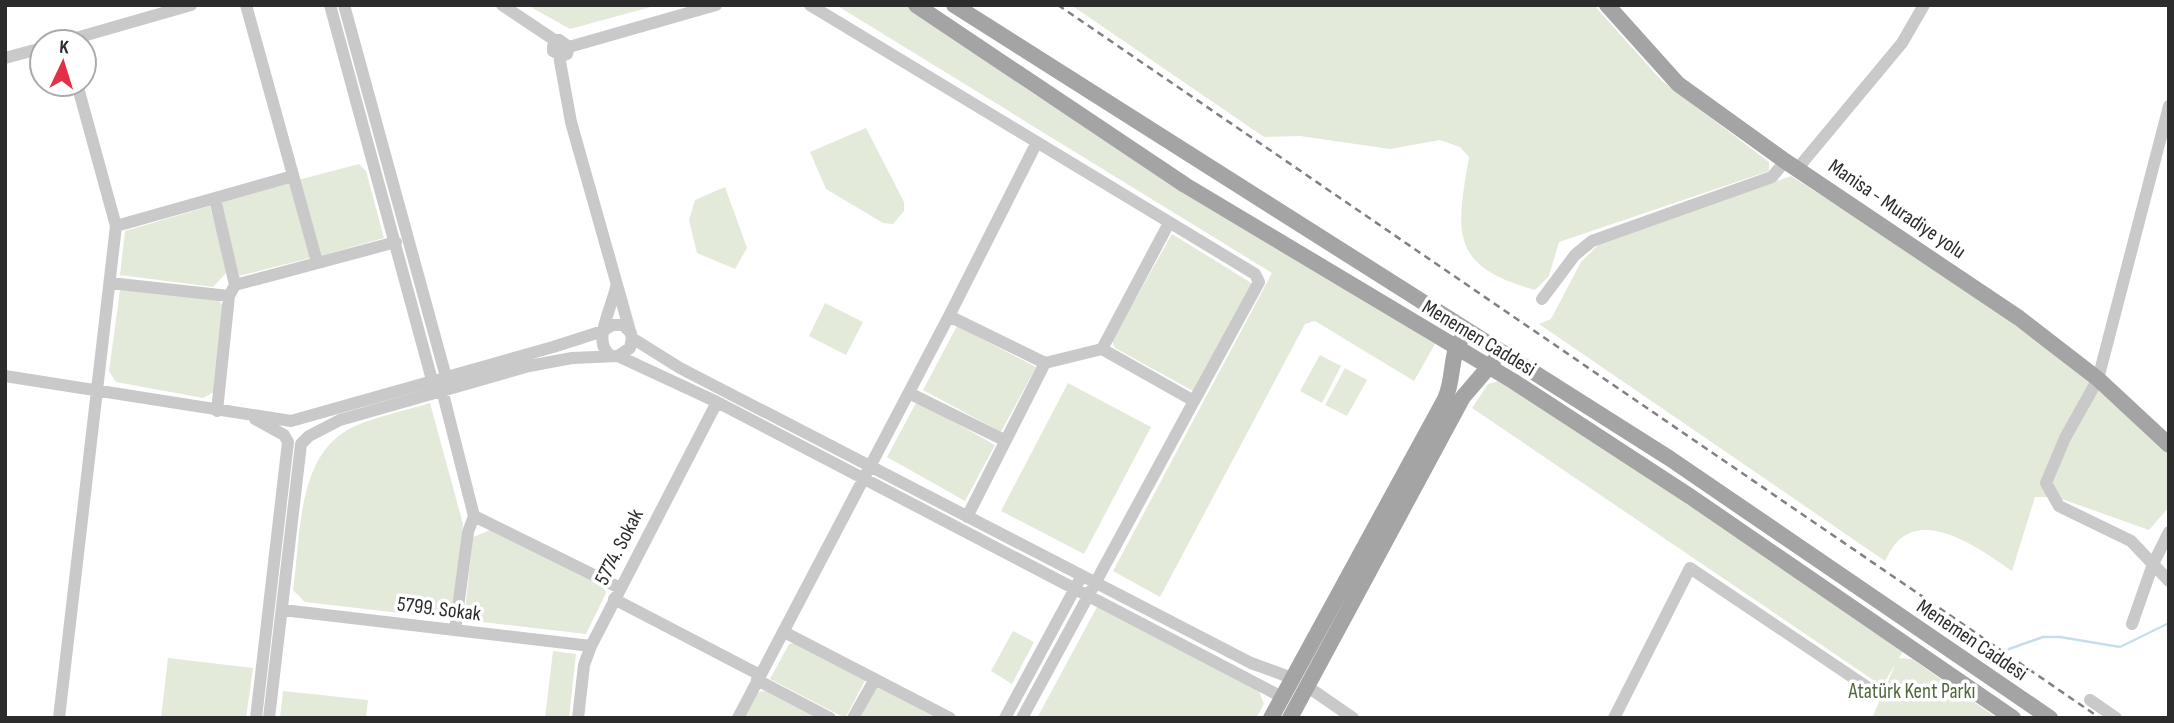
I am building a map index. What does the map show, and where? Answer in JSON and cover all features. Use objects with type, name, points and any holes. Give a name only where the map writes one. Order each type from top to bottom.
[{"type":"main road","name":"Menemen Caddesi","points":[[915,5],[1185,184],[1490,369],[1691,497],[2013,718]]},
{"type":"main road","name":"Menemen Caddesi","points":[[954,5],[1669,458],[2050,718]]},
{"type":"main road","name":"Manisa - Muradiye yolu","points":[[1607,5],[1678,84],[2019,318],[2098,379],[2169,445]]},
{"type":"main road","points":[[1271,718],[1445,398],[1453,377],[1455,348],[1466,331]]},
{"type":"main road","points":[[1282,697],[1294,712],[1463,397],[1490,369],[1499,350]]},
{"type":"main road","points":[[1292,678],[1308,687]]},
{"type":"street","points":[[98,32],[191,5]]},
{"type":"street","points":[[246,5],[317,261]]},
{"type":"street","points":[[330,5],[432,380]]},
{"type":"street","points":[[344,5],[446,377]]},
{"type":"street","points":[[502,5],[562,44]]},
{"type":"street","points":[[251,417],[295,439],[340,420],[529,366],[572,358],[627,353],[632,335],[571,122],[559,56],[553,51],[562,44],[716,5]]},
{"type":"street","points":[[810,5],[1255,274],[1259,282],[1022,718]]},
{"type":"street","points":[[1542,299],[1575,255],[1592,241],[1772,177],[1792,164],[1902,43],[1924,5]]},
{"type":"street","points":[[5,58],[28,52]]},
{"type":"street","points":[[59,718],[117,226],[81,98]]},
{"type":"street","points":[[2169,106],[2098,379],[2065,438],[2046,483],[2059,506],[2132,541],[2169,581]]},
{"type":"street","points":[[738,718],[872,465],[1036,144]]},
{"type":"street","points":[[117,226],[293,176]]},
{"type":"street","points":[[215,199],[232,290],[217,411]]},
{"type":"street","points":[[1102,349],[1169,223]]},
{"type":"street","points":[[110,283],[232,290],[317,261],[396,242]]},
{"type":"street","points":[[616,285],[601,346],[615,356],[717,402],[1090,594],[1282,697]]},
{"type":"street","points":[[949,316],[1045,363],[1102,349],[1194,401]]},
{"type":"street","points":[[269,718],[282,610],[295,439],[285,426],[295,420],[603,331],[618,324],[680,368],[1251,663],[1292,678]]},
{"type":"street","points":[[967,517],[1045,363]]},
{"type":"street","points":[[5,376],[307,424],[295,439],[256,718]]},
{"type":"street","points":[[442,390],[474,516],[468,532],[455,630]]},
{"type":"street","points":[[909,393],[1004,440]]},
{"type":"street","name":"5774. Sokak","points":[[578,718],[584,665],[591,646],[717,402]]},
{"type":"street","points":[[474,516],[617,594],[830,718]]},
{"type":"street","points":[[2132,624],[2153,564],[2169,532]]},
{"type":"street","points":[[1614,718],[1690,568],[1879,695]]},
{"type":"street","points":[[1006,718],[1082,575]]},
{"type":"street","name":"5799. Sokak","points":[[282,610],[591,646]]},
{"type":"street","points":[[784,632],[950,718]]},
{"type":"street","points":[[853,718],[875,679]]},
{"type":"street","points":[[1308,687],[1353,718]]},
{"type":"street","points":[[2090,700],[2116,718]]},
{"type":"green space","points":[[527,5],[658,5],[570,29]]},
{"type":"green space","points":[[836,5],[906,5],[1034,94],[1435,344],[1414,381],[1315,321],[1305,324],[1160,597],[1113,571],[1272,273]]},
{"type":"green space","points":[[1071,5],[1594,5],[1661,80],[1769,162],[1769,171],[1559,242],[1549,276],[1535,290],[1507,281],[1487,270],[1473,257],[1465,243],[1461,226],[1469,157],[1460,147],[1440,140],[1390,149],[1300,136],[1264,137]]},
{"type":"green space","points":[[866,128],[904,202],[904,211],[893,224],[883,223],[826,189],[810,152]]},
{"type":"green space","points":[[359,164],[366,171],[384,238],[320,256],[298,180]]},
{"type":"green space","points":[[1791,176],[1947,275],[2074,368],[2169,453],[2169,507],[2149,530],[2056,497],[2035,497],[2012,571],[1956,537],[1924,530],[1910,533],[1897,542],[1885,561],[1539,324],[1551,319],[1581,262],[1598,245]]},
{"type":"green space","points":[[289,182],[310,258],[239,276],[220,202]]},
{"type":"green space","points":[[725,187],[747,248],[735,269],[697,253],[689,220],[695,200]]},
{"type":"green space","points":[[210,206],[228,271],[213,287],[120,275],[125,231]]},
{"type":"green space","points":[[1172,234],[1253,284],[1193,391],[1115,348],[1112,341]]},
{"type":"green space","points":[[120,290],[218,299],[224,308],[214,392],[203,398],[116,382],[109,371]]},
{"type":"green space","points":[[825,303],[863,322],[846,355],[809,336]]},
{"type":"green space","points":[[957,326],[1036,367],[1001,432],[923,390]]},
{"type":"green space","points":[[1320,355],[1341,366],[1322,403],[1300,391]]},
{"type":"green space","points":[[1345,368],[1367,380],[1347,416],[1325,405]]},
{"type":"green space","name":"Atatürk Kent Parkı","points":[[1502,380],[1907,644],[1899,658],[1912,659],[1997,718],[1872,718],[1895,665],[1882,686],[1472,408],[1488,384]]},
{"type":"green space","points":[[1068,383],[1151,427],[1084,554],[1001,511]]},
{"type":"green space","points":[[917,401],[995,445],[965,501],[887,457]]},
{"type":"green space","points":[[430,403],[463,524],[452,610],[443,618],[305,602],[293,590],[300,522],[311,476],[321,456],[334,440],[353,427]]},
{"type":"green space","points":[[493,529],[602,584],[606,593],[586,634],[464,620],[473,537]]},
{"type":"green space","points":[[1097,607],[1259,691],[1264,704],[1256,718],[1037,718]]},
{"type":"green space","points":[[1013,631],[1034,642],[1012,684],[991,671]]},
{"type":"green space","points":[[796,643],[866,679],[845,718],[770,679],[789,644]]},
{"type":"green space","points":[[553,651],[576,654],[569,718],[545,718]]},
{"type":"green space","points":[[168,658],[253,668],[246,718],[161,718]]},
{"type":"green space","points":[[877,686],[936,718],[860,718]]},
{"type":"green space","points":[[769,690],[820,718],[743,718],[755,693]]},
{"type":"green space","points":[[283,691],[368,700],[366,718],[280,718]]},
{"type":"waterway","points":[[2009,649],[2043,637],[2060,637],[2120,647],[2169,623]]},
{"type":"railway","points":[[1058,5],[2100,718]]}]
